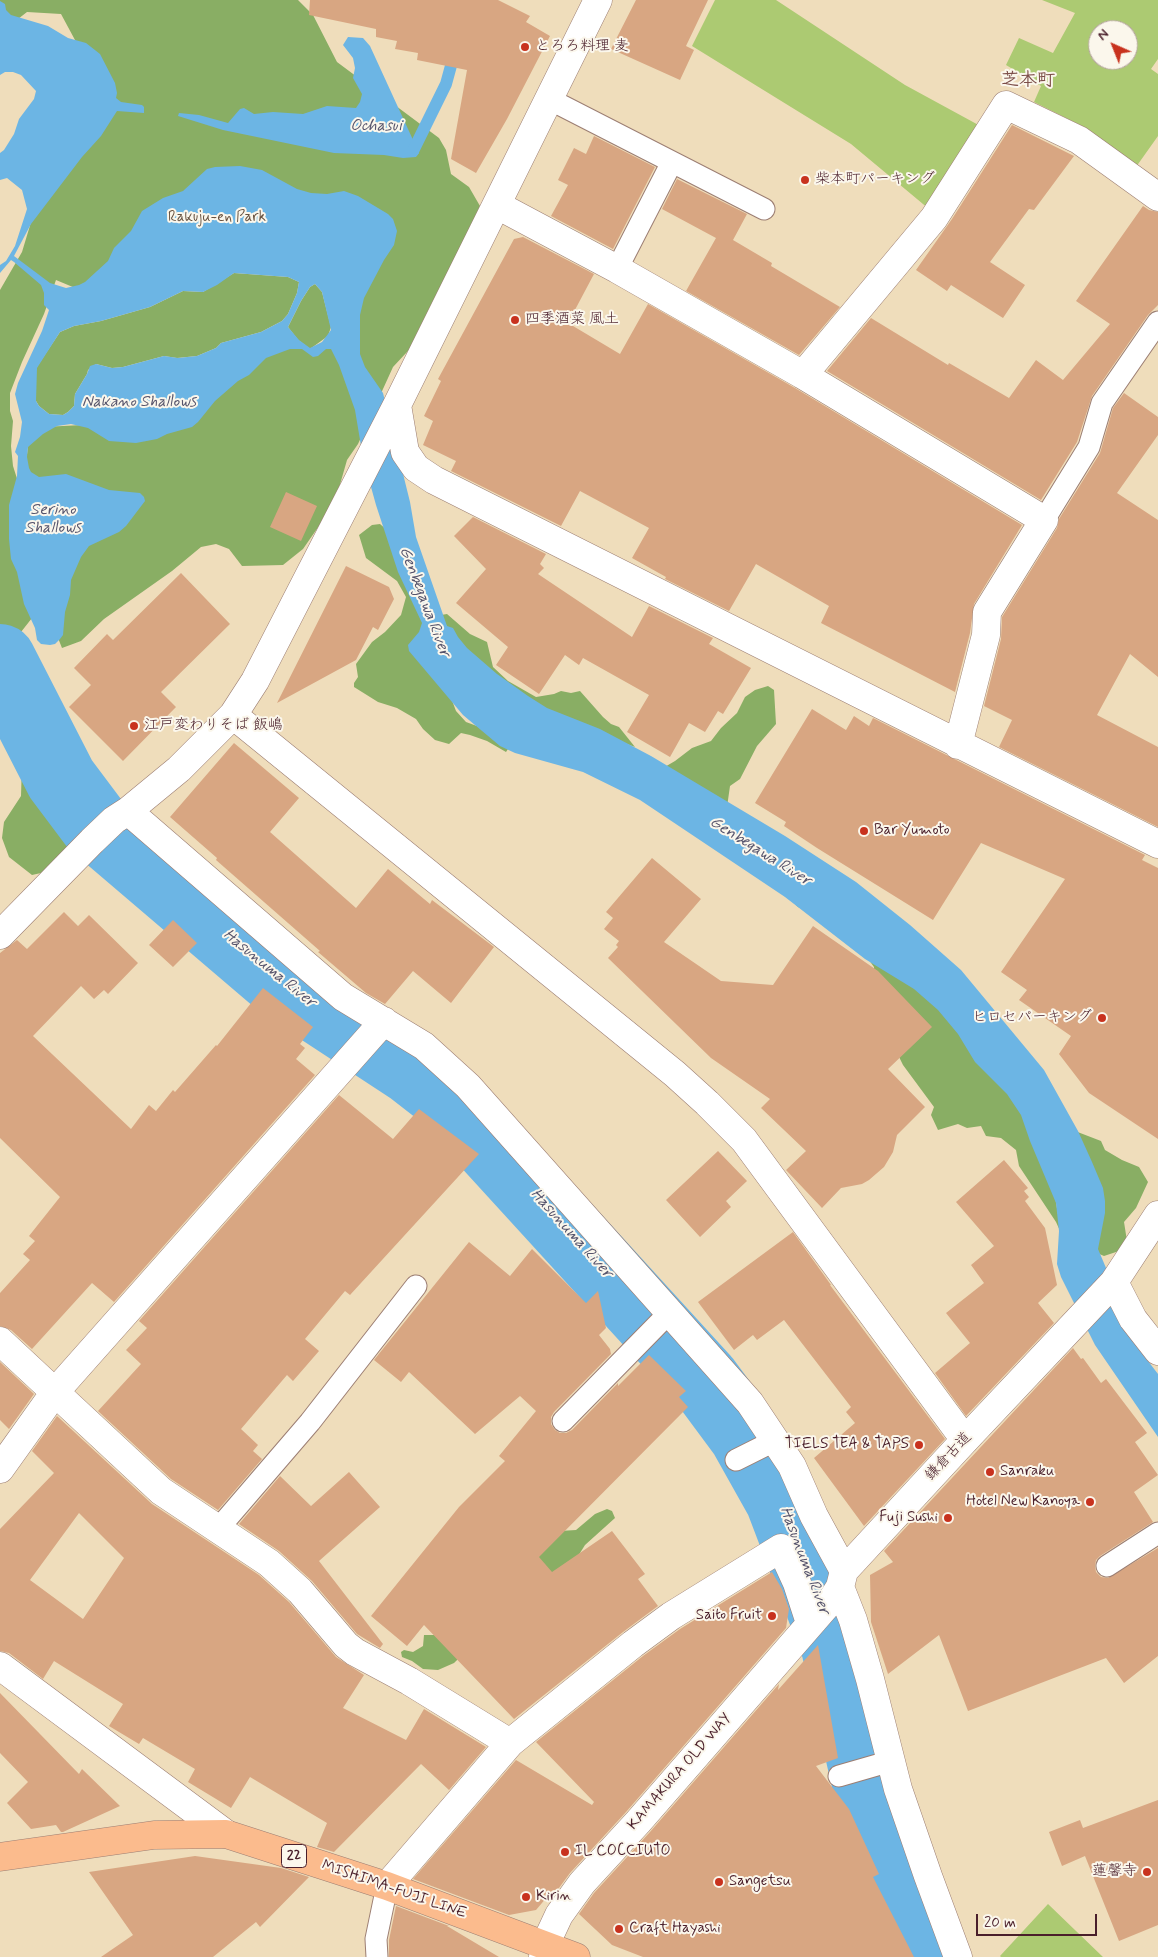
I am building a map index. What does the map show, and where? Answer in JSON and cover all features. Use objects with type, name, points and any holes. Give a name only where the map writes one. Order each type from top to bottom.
[{"type":"main road","name":"MISHIMA-FUJI LINE","points":[[0,1857],[154,1835],[226,1834],[386,1886],[544,1951],[576,1957]]},
{"type":"street","points":[[0,935],[92,841],[121,815],[179,769],[233,715],[255,681],[395,410],[598,0]]},
{"type":"street","points":[[803,375],[934,218],[1006,105],[1079,140],[1158,197]]},
{"type":"street","points":[[497,205],[617,269],[803,375],[1044,520],[987,612],[986,635],[958,745]]},
{"type":"street","points":[[395,410],[406,452],[416,468],[434,480],[1158,844]]},
{"type":"street","points":[[233,715],[667,1068],[707,1103],[744,1140],[965,1440]]},
{"type":"street","points":[[121,815],[343,997],[372,1034],[424,1046],[468,1086],[665,1316],[750,1403],[771,1443],[792,1466],[814,1516],[853,1620],[884,1763],[898,1789],[958,1957]]},
{"type":"street","points":[[0,1469],[55,1392],[372,1034]]},
{"type":"street","name":"鎌倉古道","points":[[812,1621],[839,1585],[965,1440],[1114,1283],[1158,1215]]},
{"type":"street","points":[[1114,1283],[1132,1319],[1158,1351]]},
{"type":"street","points":[[0,1341],[161,1491],[269,1563],[300,1591],[337,1636],[355,1652],[398,1674],[510,1744]]},
{"type":"street","points":[[386,1886],[510,1744],[671,1616],[781,1548],[812,1621]]},
{"type":"street","name":"KAMAKURA OLD WAY","points":[[544,1951],[559,1915],[582,1883],[638,1822],[812,1621]]},
{"type":"street","points":[[0,1666],[226,1834]]},
{"type":"lane","points":[[549,99],[764,209]]},
{"type":"lane","points":[[617,269],[672,162]]},
{"type":"lane","points":[[1044,520],[1089,447],[1102,403],[1158,322]]},
{"type":"lane","points":[[218,1529],[310,1422],[416,1286]]},
{"type":"lane","points":[[563,1421],[665,1316]]},
{"type":"lane","points":[[739,1458],[771,1443]]},
{"type":"lane","points":[[1107,1566],[1158,1533]]},
{"type":"lane","points":[[843,1775],[884,1763]]},
{"type":"lane","points":[[377,1957],[376,1939],[386,1886]]},
{"type":"green space","name":"Rakuju-en Park","points":[[0,0],[298,0],[313,15],[337,62],[439,138],[446,150],[451,174],[469,187],[480,206],[458,260],[421,337],[393,367],[358,444],[347,460],[337,495],[303,549],[283,565],[242,566],[229,549],[216,544],[201,547],[172,571],[104,619],[81,641],[62,648],[56,633],[36,486],[25,470],[29,439],[43,427],[102,424],[261,355],[294,345],[312,352],[336,340],[368,249],[80,290],[56,280],[44,314],[10,393],[10,411],[13,421],[11,446],[13,466],[20,488],[32,618],[21,632],[4,630],[0,627],[0,290],[22,252],[82,53],[61,14],[27,12],[0,33]]},
{"type":"green space","points":[[715,0],[776,0],[905,85],[984,128],[929,209],[851,144],[692,46]]},
{"type":"green space","points":[[1042,0],[1158,0],[1158,59],[1151,69],[1158,74],[1158,136],[1136,167],[1088,129],[1034,102],[1041,86],[1006,65],[1019,38],[1053,53],[1075,13]]},
{"type":"green space","points":[[234,273],[288,277],[299,282],[297,293],[288,314],[282,321],[261,332],[221,343],[216,348],[197,356],[177,358],[164,356],[112,368],[96,364],[88,370],[75,394],[74,406],[68,412],[63,415],[49,414],[39,406],[36,401],[36,368],[60,332],[74,326],[101,321],[150,307],[183,291],[203,292]]},
{"type":"green space","points":[[315,284],[322,292],[331,327],[328,336],[310,349],[298,340],[288,327],[301,301],[310,287]]},
{"type":"green space","points":[[380,524],[388,531],[456,711],[466,722],[485,729],[510,746],[506,752],[487,741],[461,733],[449,744],[435,740],[423,729],[416,719],[397,708],[378,702],[354,687],[358,677],[356,664],[372,642],[385,632],[401,615],[406,597],[397,581],[366,558],[359,535],[372,525]]},
{"type":"green space","points":[[447,614],[470,634],[487,642],[493,667],[508,681],[536,697],[561,691],[571,693],[580,691],[603,717],[611,724],[619,727],[635,747],[478,689],[441,615]]},
{"type":"green space","points":[[0,641],[12,650],[25,687],[15,709],[77,823],[72,846],[50,871],[32,875],[9,857],[2,838],[4,822],[21,796],[22,762],[10,740],[0,728]]},
{"type":"green space","points":[[768,686],[774,690],[776,724],[757,746],[740,779],[730,786],[727,807],[663,768],[692,748],[711,741],[721,728],[737,713],[745,697],[755,690]]},
{"type":"green space","points":[[792,901],[892,952],[1005,1087],[1048,1153],[1061,1233],[1056,1222],[1019,1166],[1016,1150],[1001,1138],[986,1136],[981,1126],[967,1128],[958,1124],[938,1130],[931,1115],[934,1107],[903,1065],[878,1014],[874,985],[874,967],[861,949]]},
{"type":"green space","points":[[1075,1131],[1101,1141],[1105,1150],[1139,1167],[1148,1182],[1136,1208],[1124,1222],[1127,1241],[1119,1251],[1104,1256],[1097,1253]]},
{"type":"green space","points":[[607,1509],[612,1511],[615,1518],[585,1545],[575,1561],[504,1614],[454,1663],[438,1670],[423,1669],[402,1657],[401,1652],[404,1650],[413,1652],[423,1646],[424,1635],[435,1635],[560,1531],[576,1530],[595,1514]]},
{"type":"green space","points":[[1048,1904],[1103,1957],[1001,1957]]},
{"type":"water","points":[[0,1],[5,4],[6,10],[11,15],[48,26],[68,38],[86,43],[100,54],[115,83],[116,98],[121,102],[142,105],[144,107],[144,113],[117,111],[101,136],[82,157],[31,224],[14,256],[50,283],[66,288],[85,282],[108,261],[114,248],[131,231],[142,211],[163,198],[183,191],[207,169],[215,167],[240,166],[262,170],[297,189],[311,193],[327,194],[344,191],[358,196],[393,219],[397,231],[394,245],[364,298],[360,315],[360,354],[365,367],[383,393],[410,502],[416,537],[447,626],[453,628],[467,648],[497,674],[547,708],[600,729],[651,756],[785,836],[856,882],[910,925],[961,970],[1044,1070],[1078,1131],[1103,1188],[1105,1213],[1098,1249],[1109,1275],[1125,1326],[1138,1348],[1158,1374],[1158,1437],[1095,1345],[1061,1277],[1057,1264],[1059,1231],[1056,1203],[1021,1115],[1007,1094],[975,1062],[958,1034],[938,1010],[914,989],[865,959],[785,897],[640,800],[583,772],[515,753],[500,746],[463,715],[409,651],[408,645],[419,632],[422,623],[398,572],[363,458],[355,410],[339,365],[331,349],[326,349],[318,356],[313,357],[302,349],[290,349],[266,358],[249,375],[238,381],[215,401],[192,427],[157,439],[136,443],[109,441],[88,428],[71,424],[57,426],[43,434],[28,447],[29,468],[31,472],[39,477],[66,474],[109,490],[140,493],[145,501],[126,526],[119,532],[89,546],[81,557],[71,580],[63,635],[60,639],[55,644],[50,645],[41,644],[37,640],[35,628],[24,604],[17,572],[11,559],[9,505],[17,476],[18,456],[15,452],[22,422],[15,394],[49,310],[44,305],[44,293],[41,285],[14,262],[11,260],[0,273],[0,265],[6,261],[15,246],[27,209],[22,190],[7,178],[0,180],[0,153],[14,134],[19,119],[34,99],[36,91],[21,75],[5,72],[0,75]],"holes":[[[234,273],[288,277],[299,282],[297,293],[288,314],[282,321],[261,332],[221,343],[216,348],[197,356],[178,358],[164,356],[123,367],[112,368],[96,364],[90,366],[75,394],[74,406],[68,412],[63,415],[49,414],[39,406],[36,401],[37,368],[60,332],[74,326],[101,321],[150,307],[183,291],[203,292]],[[315,284],[322,292],[331,330],[322,342],[310,348],[299,340],[288,327],[301,301],[310,287]]]},
{"type":"water","name":"Ochasui","points":[[348,37],[363,38],[370,46],[419,153],[416,157],[403,158],[384,155],[334,153],[223,130],[178,116],[179,113],[199,115],[228,123],[240,109],[244,108],[254,114],[273,112],[303,114],[327,106],[356,108],[362,94],[353,78],[355,68],[353,58],[343,45]]},
{"type":"water","points":[[0,646],[10,665],[9,668],[0,672]]},
{"type":"building","points":[[310,0],[498,0],[530,16],[526,22],[550,36],[507,119],[476,173],[451,159],[467,70],[417,60],[418,53],[395,49],[397,41],[376,37],[376,29],[309,15]]},
{"type":"building","points":[[636,0],[708,0],[686,46],[694,50],[680,80],[611,49]]},
{"type":"building","points":[[1012,125],[1074,156],[1034,210],[1029,209],[990,262],[1025,285],[1003,318],[951,285],[947,291],[916,270],[952,219]]},
{"type":"building","points":[[594,136],[655,167],[613,249],[551,216],[568,185],[558,180],[574,148],[586,154]]},
{"type":"building","points":[[677,179],[747,214],[733,240],[772,263],[771,266],[840,307],[799,355],[686,291],[716,238],[662,209]]},
{"type":"building","points":[[1143,206],[1158,212],[1158,305],[1148,315],[1092,396],[1077,442],[1041,500],[827,371],[871,318],[948,365],[949,363],[1009,398],[1036,360],[1063,380],[1110,324],[1076,301]]},
{"type":"building","points":[[523,237],[594,274],[568,323],[620,354],[648,304],[795,388],[1022,525],[974,604],[970,633],[955,692],[821,623],[829,606],[756,564],[729,611],[665,579],[666,577],[632,558],[649,528],[580,491],[561,526],[451,471],[456,461],[423,445],[433,421],[424,416],[441,381],[438,379],[514,239]]},
{"type":"building","points":[[1124,393],[1158,417],[1158,435],[1117,493],[1158,520],[1158,677],[1130,654],[1097,715],[1158,747],[1158,827],[999,747],[1012,720],[984,706],[1001,639],[1002,617],[1057,528],[1059,519],[1100,453],[1113,408]]},
{"type":"building","points":[[286,492],[317,506],[301,541],[270,527]]},
{"type":"building","points":[[473,517],[546,554],[540,564],[544,568],[538,574],[632,637],[649,606],[713,638],[709,644],[751,668],[723,714],[718,711],[705,732],[689,723],[670,757],[627,732],[649,695],[583,658],[579,665],[565,655],[539,694],[496,665],[508,647],[456,603],[486,569],[454,536]]},
{"type":"building","points":[[346,566],[389,587],[394,599],[378,630],[373,627],[356,660],[277,703]]},
{"type":"building","points":[[181,573],[230,624],[161,692],[176,707],[123,761],[69,707],[91,685],[74,668],[107,634],[113,640]]},
{"type":"building","points":[[812,709],[846,730],[854,716],[869,726],[873,718],[1145,855],[1142,860],[1158,868],[1158,1139],[1089,1093],[1059,1054],[1071,1036],[1019,1000],[1027,990],[1001,972],[1065,879],[981,843],[933,920],[817,848],[784,826],[786,822],[755,803]]},
{"type":"building","points":[[234,743],[299,798],[270,832],[356,908],[388,869],[430,904],[432,900],[494,947],[451,1003],[413,971],[385,1004],[366,993],[318,952],[320,951],[170,817]]},
{"type":"building","points":[[652,858],[701,899],[664,942],[721,981],[773,985],[813,926],[878,971],[932,1027],[888,1069],[925,1107],[897,1135],[893,1152],[884,1167],[862,1184],[841,1188],[822,1208],[786,1170],[806,1151],[761,1108],[770,1099],[711,1058],[608,958],[618,947],[616,945],[619,941],[604,929],[613,918],[606,912]]},
{"type":"building","points":[[64,912],[78,926],[89,915],[138,963],[108,994],[104,990],[94,999],[81,986],[33,1036],[131,1129],[149,1105],[156,1111],[173,1090],[175,1092],[217,1046],[263,988],[313,1027],[300,1044],[305,1048],[296,1059],[315,1075],[114,1302],[92,1283],[32,1349],[11,1330],[0,1326],[0,1293],[30,1260],[23,1254],[35,1241],[29,1236],[60,1197],[0,1138],[0,953],[17,940],[27,949]]},
{"type":"building","points":[[173,920],[197,943],[173,967],[149,945]]},
{"type":"building","points":[[339,1095],[393,1139],[419,1109],[479,1154],[350,1295],[345,1291],[305,1339],[319,1351],[293,1381],[287,1375],[241,1429],[258,1445],[253,1451],[262,1459],[218,1510],[171,1479],[98,1411],[141,1364],[126,1350],[147,1328],[139,1321]]},
{"type":"building","points":[[718,1151],[747,1181],[726,1201],[731,1207],[700,1237],[666,1200]]},
{"type":"building","points":[[1004,1160],[1028,1188],[1024,1191],[1029,1197],[1025,1201],[1045,1228],[1057,1285],[1038,1303],[1054,1323],[966,1416],[935,1373],[970,1343],[946,1313],[984,1283],[971,1265],[994,1246],[956,1202]]},
{"type":"building","points":[[793,1232],[830,1285],[945,1439],[864,1526],[814,1458],[855,1423],[846,1412],[851,1407],[784,1320],[757,1340],[753,1335],[734,1350],[698,1302]]},
{"type":"building","points":[[469,1242],[510,1276],[532,1249],[586,1303],[598,1291],[606,1328],[599,1335],[610,1349],[611,1354],[554,1412],[551,1417],[551,1424],[555,1430],[560,1433],[566,1433],[572,1430],[618,1383],[618,1386],[649,1355],[686,1391],[679,1397],[688,1407],[539,1557],[552,1572],[612,1531],[645,1574],[638,1579],[658,1606],[514,1719],[424,1625],[407,1646],[371,1616],[459,1507],[505,1461],[499,1456],[536,1411],[520,1396],[475,1434],[409,1372],[401,1382],[374,1360]]},
{"type":"building","points":[[1073,1348],[1081,1359],[1083,1358],[1101,1383],[1106,1379],[1147,1433],[1135,1442],[1158,1475],[1134,1492],[1153,1522],[1100,1556],[1096,1560],[1095,1566],[1096,1572],[1101,1577],[1108,1578],[1158,1548],[1158,1656],[1124,1683],[1106,1658],[968,1711],[939,1635],[888,1674],[871,1622],[870,1575],[893,1562],[884,1551]]},
{"type":"building","points":[[0,1362],[34,1394],[9,1429],[0,1420]]},
{"type":"building","points":[[57,1416],[152,1504],[259,1575],[289,1602],[336,1657],[364,1675],[343,1708],[406,1740],[424,1709],[486,1747],[449,1790],[421,1764],[334,1852],[317,1847],[327,1823],[250,1777],[231,1808],[188,1782],[195,1769],[143,1738],[139,1744],[109,1726],[123,1704],[54,1661],[43,1679],[9,1653],[0,1651],[0,1529],[54,1473],[32,1451]],"holes":[[[79,1513],[124,1558],[83,1619],[30,1580]]]},
{"type":"building","points":[[349,1472],[380,1507],[319,1561],[383,1644],[380,1648],[357,1634],[312,1581],[279,1551],[239,1524],[280,1476],[311,1506]]},
{"type":"building","points":[[772,1572],[782,1589],[789,1609],[786,1628],[626,1812],[570,1873],[556,1892],[553,1890],[536,1910],[509,1915],[413,1879],[516,1760],[592,1805],[594,1802],[536,1742],[643,1656],[680,1629]]},
{"type":"building","points":[[818,1645],[838,1758],[816,1766],[849,1809],[879,1874],[873,1877],[914,1957],[643,1957],[612,1945],[579,1914],[594,1893],[650,1832],[779,1684],[778,1690]]},
{"type":"building","points":[[0,1693],[79,1774],[82,1769],[120,1806],[63,1832],[56,1825],[31,1829],[7,1803],[28,1782],[0,1753]]},
{"type":"building","points":[[1158,1800],[1158,1925],[1119,1941],[1085,1856],[1062,1866],[1049,1832],[1080,1820],[1083,1828]]},
{"type":"building","points":[[195,1856],[281,1868],[309,1877],[260,1927],[256,1922],[213,1957],[101,1957],[133,1935],[89,1872]]},
{"type":"building","points":[[396,1906],[449,1926],[447,1926],[499,1957],[389,1957],[389,1940]]},
{"type":"waterway","points":[[413,151],[446,84],[455,51]]},
{"type":"waterway","name":"Hasunuma River","points":[[0,660],[61,779],[94,823],[285,986],[413,1070],[440,1091],[704,1380],[744,1434],[781,1500],[837,1647],[877,1823],[928,1957]]},
{"type":"place","name":"とろろ料理 麦","points":[[525,47]]},
{"type":"place","name":"柴本町パーキング","points":[[805,180]]},
{"type":"place","name":"四季酒菜 風土","points":[[515,320]]},
{"type":"place","name":"江戸変わりそば 飯嶋","points":[[134,726]]},
{"type":"place","name":"Bar Yumoto","points":[[864,831]]},
{"type":"place","name":"ヒロセパーキング","points":[[1102,1018]]},
{"type":"place","name":"TIELS TEA & TAPS","points":[[919,1445]]},
{"type":"place","name":"Sanraku","points":[[990,1472]]},
{"type":"place","name":"Hotel New Kanoya","points":[[1090,1502]]},
{"type":"place","name":"Fuji Sushi","points":[[948,1518]]},
{"type":"place","name":"Saito Fruit","points":[[772,1616]]},
{"type":"place","name":"IL COCCIUTO","points":[[565,1852]]},
{"type":"place","name":"蓮馨寺","points":[[1147,1872]]},
{"type":"place","name":"Sangetsu","points":[[719,1882]]},
{"type":"place","name":"Kirin","points":[[526,1897]]},
{"type":"place","name":"Craft Hayashi","points":[[619,1929]]},
{"type":"district","name":"芝本町","points":[[1028,81]]},
{"type":"water label","name":"Nakano Shallows","points":[[139,403]]},
{"type":"water label","name":"Serino Shallows","points":[[53,520]]},
{"type":"water label","name":"Genbegawa River","points":[[424,602]]},
{"type":"water label","name":"Genbegawa River","points":[[760,852]]}]
